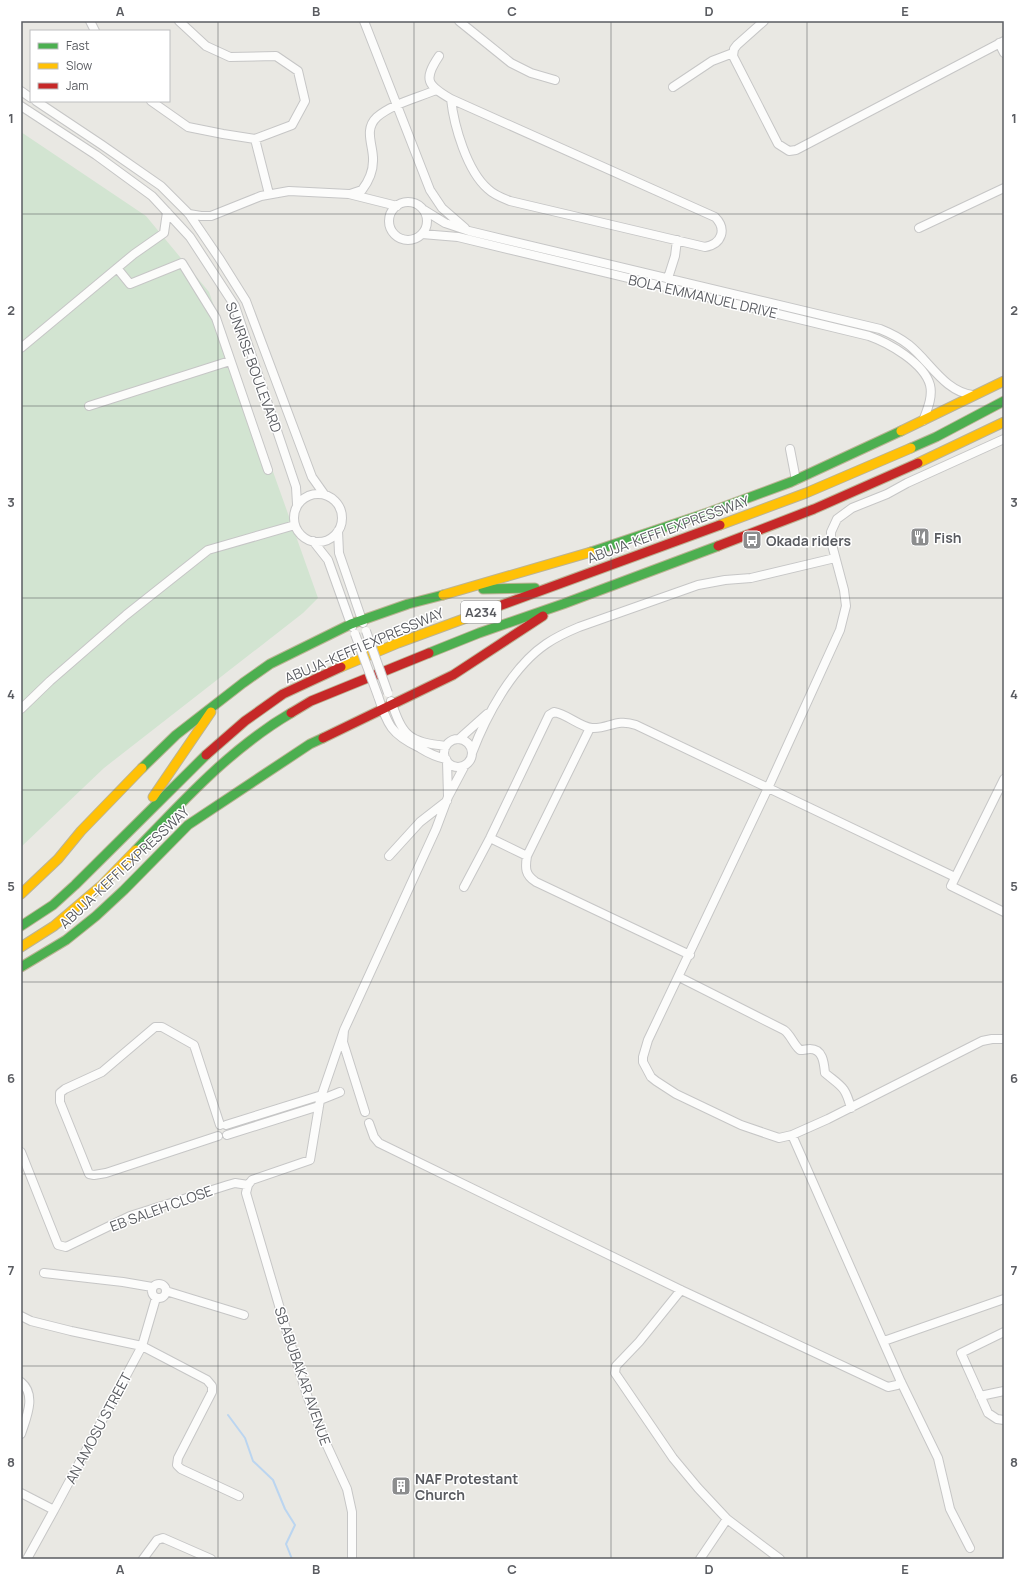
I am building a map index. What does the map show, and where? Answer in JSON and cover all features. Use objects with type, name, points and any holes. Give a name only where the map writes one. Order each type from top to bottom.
[{"type":"highway","name":"ABUJA-KEFFI EXPRESSWAY","points":[[21,894],[58,859],[81,832],[176,735],[270,664],[362,620],[408,604],[465,590],[572,558],[710,512],[796,480],[923,421],[1004,381]]},
{"type":"highway","name":"ABUJA-KEFFI EXPRESSWAY","points":[[21,926],[53,905],[96,866],[210,751],[245,721],[283,694],[329,672],[398,643],[806,493],[936,437],[1004,401]]},
{"type":"highway","name":"ABUJA-KEFFI EXPRESSWAY","points":[[21,947],[60,922],[101,886],[190,794],[234,754],[284,717],[311,701],[471,636],[563,604],[814,509],[896,474],[1004,422]]},
{"type":"highway","points":[[465,590],[546,588]]},
{"type":"highway","name":"ABUJA-KEFFI EXPRESSWAY","points":[[21,967],[66,940],[96,916],[124,890],[188,825],[273,768],[310,744],[453,675],[563,604]]},
{"type":"highway","points":[[130,830],[218,702]]},
{"type":"highway","points":[[128,859],[188,825]]},
{"type":"street","points":[[90,21],[94,30]]},
{"type":"street","points":[[152,102],[188,127],[254,139],[292,125],[305,101],[298,71],[276,56],[230,57],[206,46],[179,21]]},
{"type":"street","points":[[364,21],[430,190],[435,200],[442,208],[469,231]]},
{"type":"street","points":[[459,21],[511,63],[531,73],[555,80]]},
{"type":"street","points":[[764,21],[737,45],[733,53],[736,64],[778,144],[789,151],[796,150],[1001,42],[1004,53]]},
{"type":"street","points":[[673,87],[712,61],[733,53]]},
{"type":"street","points":[[439,56],[429,71],[431,84],[436,90],[451,99],[715,217],[720,223],[722,229],[720,236],[712,246],[705,246],[510,201],[499,197],[488,190],[478,179],[468,160],[455,124],[451,99]]},
{"type":"street","points":[[349,194],[362,190],[372,172],[373,161],[369,138],[371,124],[381,114],[436,90]]},
{"type":"street","points":[[21,91],[30,97]]},
{"type":"street","name":"SUNRISE BOULEVARD","points":[[38,102],[161,186],[189,214],[246,301],[312,477],[324,494]]},
{"type":"street","name":"SUNRISE BOULEVARD","points":[[21,106],[96,155],[152,196],[190,237],[234,306],[296,487],[298,504]]},
{"type":"street","points":[[254,139],[269,194]]},
{"type":"street","points":[[919,228],[1004,188]]},
{"type":"street","points":[[189,214],[211,216],[261,196],[289,191],[349,194],[397,206]]},
{"type":"street","points":[[408,202],[414,203],[424,210],[427,222],[422,234],[417,238],[405,240],[399,238],[390,228],[389,222],[392,210],[397,206],[408,202]]},
{"type":"street","name":"BOLA EMMANUEL DRIVE","points":[[424,210],[445,223],[469,231],[880,329],[895,336],[908,345],[946,383],[966,394],[976,395]]},
{"type":"street","points":[[21,348],[117,268],[164,233],[167,212]]},
{"type":"street","name":"BOLA EMMANUEL DRIVE","points":[[422,234],[458,237],[869,336],[884,341],[898,350],[923,372],[930,384],[931,396],[923,421]]},
{"type":"street","points":[[668,278],[675,256],[677,240]]},
{"type":"street","points":[[117,268],[130,284],[182,264],[216,318],[268,470]]},
{"type":"street","points":[[89,406],[230,360]]},
{"type":"street","points":[[1004,439],[845,512],[837,519],[831,532],[835,558],[844,590],[846,606],[836,639],[690,956],[648,1040],[643,1057],[645,1067],[651,1077],[676,1094],[741,1125],[772,1137],[784,1138],[851,1108],[982,1041],[1004,1039]]},
{"type":"street","points":[[790,449],[796,480]]},
{"type":"street","points":[[446,746],[428,744],[406,734],[398,720],[339,554],[338,531],[342,516],[340,509],[331,497],[316,493],[309,495],[302,499],[294,511],[295,526],[302,536],[313,541],[328,560],[383,710],[391,726],[402,739],[446,760],[453,766],[465,765]]},
{"type":"street","points":[[21,709],[50,681],[126,615],[208,550],[295,526]]},
{"type":"street","points":[[313,541],[327,540],[338,531]]},
{"type":"street","points":[[247,1189],[252,1180],[310,1160],[320,1100],[344,1030],[436,829],[448,799],[465,765],[470,760],[491,711],[508,684],[529,659],[545,644],[561,634],[698,585],[725,580],[751,578],[835,558]]},
{"type":"street","points":[[448,799],[445,755],[446,746],[452,741],[459,739],[491,711]]},
{"type":"street","points":[[464,887],[490,838],[549,715],[554,712],[560,713],[590,728],[605,727],[622,722],[636,725],[955,876]]},
{"type":"street","points":[[590,728],[527,856],[526,870],[530,879],[690,956]]},
{"type":"street","points":[[459,739],[468,743],[472,753]]},
{"type":"street","points":[[1004,779],[951,886],[1004,912]]},
{"type":"street","points":[[389,856],[420,822],[448,799]]},
{"type":"street","points":[[490,838],[527,856]]},
{"type":"street","points":[[679,977],[784,1030],[790,1035],[800,1050],[816,1050],[824,1058],[825,1073],[842,1086],[846,1092],[851,1108]]},
{"type":"street","points":[[228,1134],[228,1128],[223,1125],[194,1045],[162,1027],[155,1027],[102,1072],[65,1089],[60,1093],[60,1102],[89,1174],[94,1175],[106,1173],[218,1136],[223,1137],[228,1134],[305,1110],[320,1100],[340,1092]]},
{"type":"street","points":[[344,1030],[343,1042],[365,1112]]},
{"type":"street","points":[[218,1136],[216,1128],[223,1125],[303,1102],[320,1100]]},
{"type":"street","points":[[369,1123],[374,1137],[379,1144],[681,1290],[888,1387],[897,1386],[901,1382]]},
{"type":"street","points":[[792,1135],[901,1382],[938,1458],[950,1509],[970,1548]]},
{"type":"street","name":"EB SALEH CLOSE","points":[[22,1156],[58,1245],[62,1247],[66,1247],[110,1225],[152,1209],[228,1185],[235,1184],[247,1189]]},
{"type":"street","name":"SB ABUBAKAR AVENUE","points":[[247,1189],[288,1336],[308,1398],[324,1439],[347,1489],[352,1512],[352,1559]]},
{"type":"street","points":[[44,1273],[152,1287],[160,1284],[166,1291],[244,1315]]},
{"type":"street","points":[[152,1287],[152,1294],[156,1298],[163,1297],[166,1291]]},
{"type":"street","points":[[681,1290],[639,1342],[616,1366],[615,1373],[673,1458],[727,1519],[780,1559]]},
{"type":"street","name":"AN AMOSU STREET","points":[[27,1559],[142,1346],[156,1298]]},
{"type":"street","points":[[884,1341],[1004,1299]]},
{"type":"street","points":[[21,1316],[31,1321],[71,1332],[142,1346],[207,1380],[212,1386],[212,1392],[178,1458],[177,1465],[181,1469],[239,1496]]},
{"type":"street","points":[[1004,1332],[961,1354],[988,1413],[997,1419],[1004,1420]]},
{"type":"street","points":[[21,1382],[23,1383],[29,1396],[30,1409],[21,1434]]},
{"type":"street","points":[[980,1396],[1004,1391]]},
{"type":"street","points":[[21,1492],[54,1510]]},
{"type":"street","points":[[700,1559],[727,1519]]},
{"type":"street","points":[[143,1559],[156,1540],[163,1538],[211,1559]]},
{"type":"green space","points":[[21,132],[146,216],[209,292],[318,598],[303,613],[104,768],[21,847]]},
{"type":"waterway","points":[[228,1415],[245,1438],[253,1461],[273,1480],[285,1509],[295,1525],[286,1544],[292,1559]]},
{"type":"traffic: fast","points":[[911,448],[936,437],[1004,401]]},
{"type":"traffic: fast","points":[[591,552],[710,512],[791,482],[901,431]]},
{"type":"traffic: fast","points":[[429,653],[479,633],[563,604],[718,546]]},
{"type":"traffic: fast","points":[[483,589],[535,588]]},
{"type":"traffic: fast","points":[[142,768],[176,735],[270,664],[351,624],[408,604],[443,595]]},
{"type":"traffic: fast","points":[[136,850],[190,794],[228,759],[248,742],[291,713]]},
{"type":"traffic: fast","points":[[21,967],[66,940],[96,916],[124,890],[188,825],[310,744],[323,738]]},
{"type":"traffic: fast","points":[[21,926],[53,905],[75,885],[206,755]]},
{"type":"traffic: slow","points":[[901,431],[1004,381]]},
{"type":"traffic: slow","points":[[918,463],[1004,422]]},
{"type":"traffic: slow","points":[[720,525],[806,493],[911,448]]},
{"type":"traffic: slow","points":[[443,595],[591,552]]},
{"type":"traffic: slow","points":[[341,667],[398,643],[488,610]]},
{"type":"traffic: slow","points":[[153,797],[211,712]]},
{"type":"traffic: slow","points":[[21,894],[58,859],[81,831],[142,768]]},
{"type":"traffic: slow","points":[[21,947],[54,926],[101,886],[136,850]]},
{"type":"traffic: jam","points":[[718,546],[814,509],[918,463]]},
{"type":"traffic: jam","points":[[488,610],[720,525]]},
{"type":"traffic: jam","points":[[323,738],[453,675],[543,616]]},
{"type":"traffic: jam","points":[[291,713],[311,701],[429,653]]},
{"type":"traffic: jam","points":[[206,755],[245,721],[283,694],[341,667]]},
{"type":"place","name":"Fish","points":[[920,537]]},
{"type":"place","name":"Okada riders","points":[[752,540]]},
{"type":"place","name":"NAF Protestant Church","points":[[401,1486]]}]
